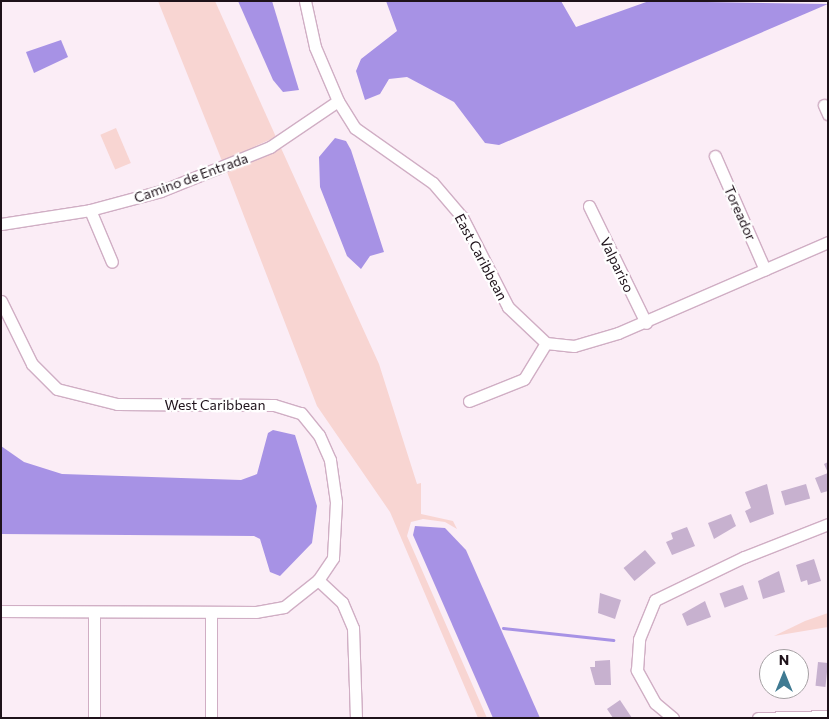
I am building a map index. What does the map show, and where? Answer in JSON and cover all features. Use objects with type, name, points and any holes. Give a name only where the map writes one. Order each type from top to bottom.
[{"type":"street","name":"East Caribbean","points":[[305,1],[315,47],[338,101],[355,128],[433,183],[462,216],[508,307],[546,343]]},
{"type":"street","name":"Camino de Entrada","points":[[1,224],[90,210],[161,191],[252,156],[338,101]]},
{"type":"street","name":"Toreador","points":[[715,156],[765,270]]},
{"type":"street","name":"Valpariso","points":[[589,206],[646,323]]},
{"type":"street","points":[[90,210],[112,262]]},
{"type":"street","points":[[469,401],[524,379],[546,343],[574,346],[646,323],[828,242]]},
{"type":"street","name":"West Caribbean","points":[[1,301],[32,364],[57,390],[117,404],[274,405],[301,413],[319,434],[330,460],[336,502],[333,558],[318,580],[284,607],[211,613],[1,611]]},
{"type":"street","points":[[673,718],[655,703],[637,670],[639,639],[655,600],[744,557],[828,524]]},
{"type":"street","points":[[318,580],[342,602],[353,628],[356,718]]},
{"type":"street","points":[[94,613],[94,718]]},
{"type":"street","points":[[211,613],[211,718]]},
{"type":"street","points":[[758,718],[828,716]]},
{"type":"shaded area","points":[[158,1],[215,1],[276,137],[222,161]]},
{"type":"shaded area","points":[[238,1],[272,1],[299,90],[283,92],[273,80]]},
{"type":"shaded area","points":[[386,1],[561,1],[576,27],[649,1],[828,4],[499,145],[485,143],[454,102],[407,77],[389,79],[380,94],[365,100],[356,71],[361,59],[397,31]]},
{"type":"shaded area","points":[[61,40],[68,57],[34,73],[26,52]]},
{"type":"shaded area","points":[[116,128],[131,163],[115,170],[100,135]]},
{"type":"shaded area","points":[[335,138],[346,141],[351,150],[384,252],[370,256],[361,269],[347,256],[320,187],[319,157]]},
{"type":"shaded area","points":[[281,148],[379,364],[417,484],[421,483],[421,514],[453,521],[457,529],[445,522],[423,519],[411,522],[407,536],[487,718],[478,718],[390,512],[317,406],[227,172]]},
{"type":"shaded area","points":[[273,430],[295,435],[317,506],[312,543],[280,576],[270,572],[260,539],[254,536],[1,534],[1,446],[24,462],[62,474],[241,480],[257,474],[268,433]]},
{"type":"shaded area","points":[[415,526],[445,528],[466,550],[540,718],[493,718],[413,535]]},
{"type":"shaded area","points":[[828,613],[828,627],[774,636],[805,621]]},
{"type":"building","points":[[828,462],[828,473],[824,464]]},
{"type":"building","points":[[828,473],[828,491],[821,493],[815,478]]},
{"type":"building","points":[[767,484],[774,514],[750,523],[745,511],[751,508],[745,492]]},
{"type":"building","points":[[806,484],[810,498],[785,506],[781,491]]},
{"type":"building","points":[[731,514],[736,526],[714,539],[708,523]]},
{"type":"building","points":[[687,527],[695,546],[672,555],[666,542],[673,539],[671,533]]},
{"type":"building","points":[[645,550],[656,563],[634,581],[624,568]]},
{"type":"building","points":[[814,559],[821,581],[808,585],[807,580],[801,582],[796,565]]},
{"type":"building","points":[[779,571],[785,592],[763,599],[758,581]]},
{"type":"building","points":[[743,585],[748,599],[725,608],[720,594]]},
{"type":"building","points":[[600,593],[621,600],[615,619],[598,613]]},
{"type":"building","points":[[705,601],[711,617],[687,626],[682,614]]},
{"type":"building","points":[[610,660],[611,685],[595,685],[590,667],[595,667],[595,661]]},
{"type":"building","points":[[818,662],[828,663],[825,687],[815,686]]},
{"type":"building","points":[[620,700],[632,718],[613,718],[607,709]]},
{"type":"waterway","points":[[503,628],[613,640]]}]
